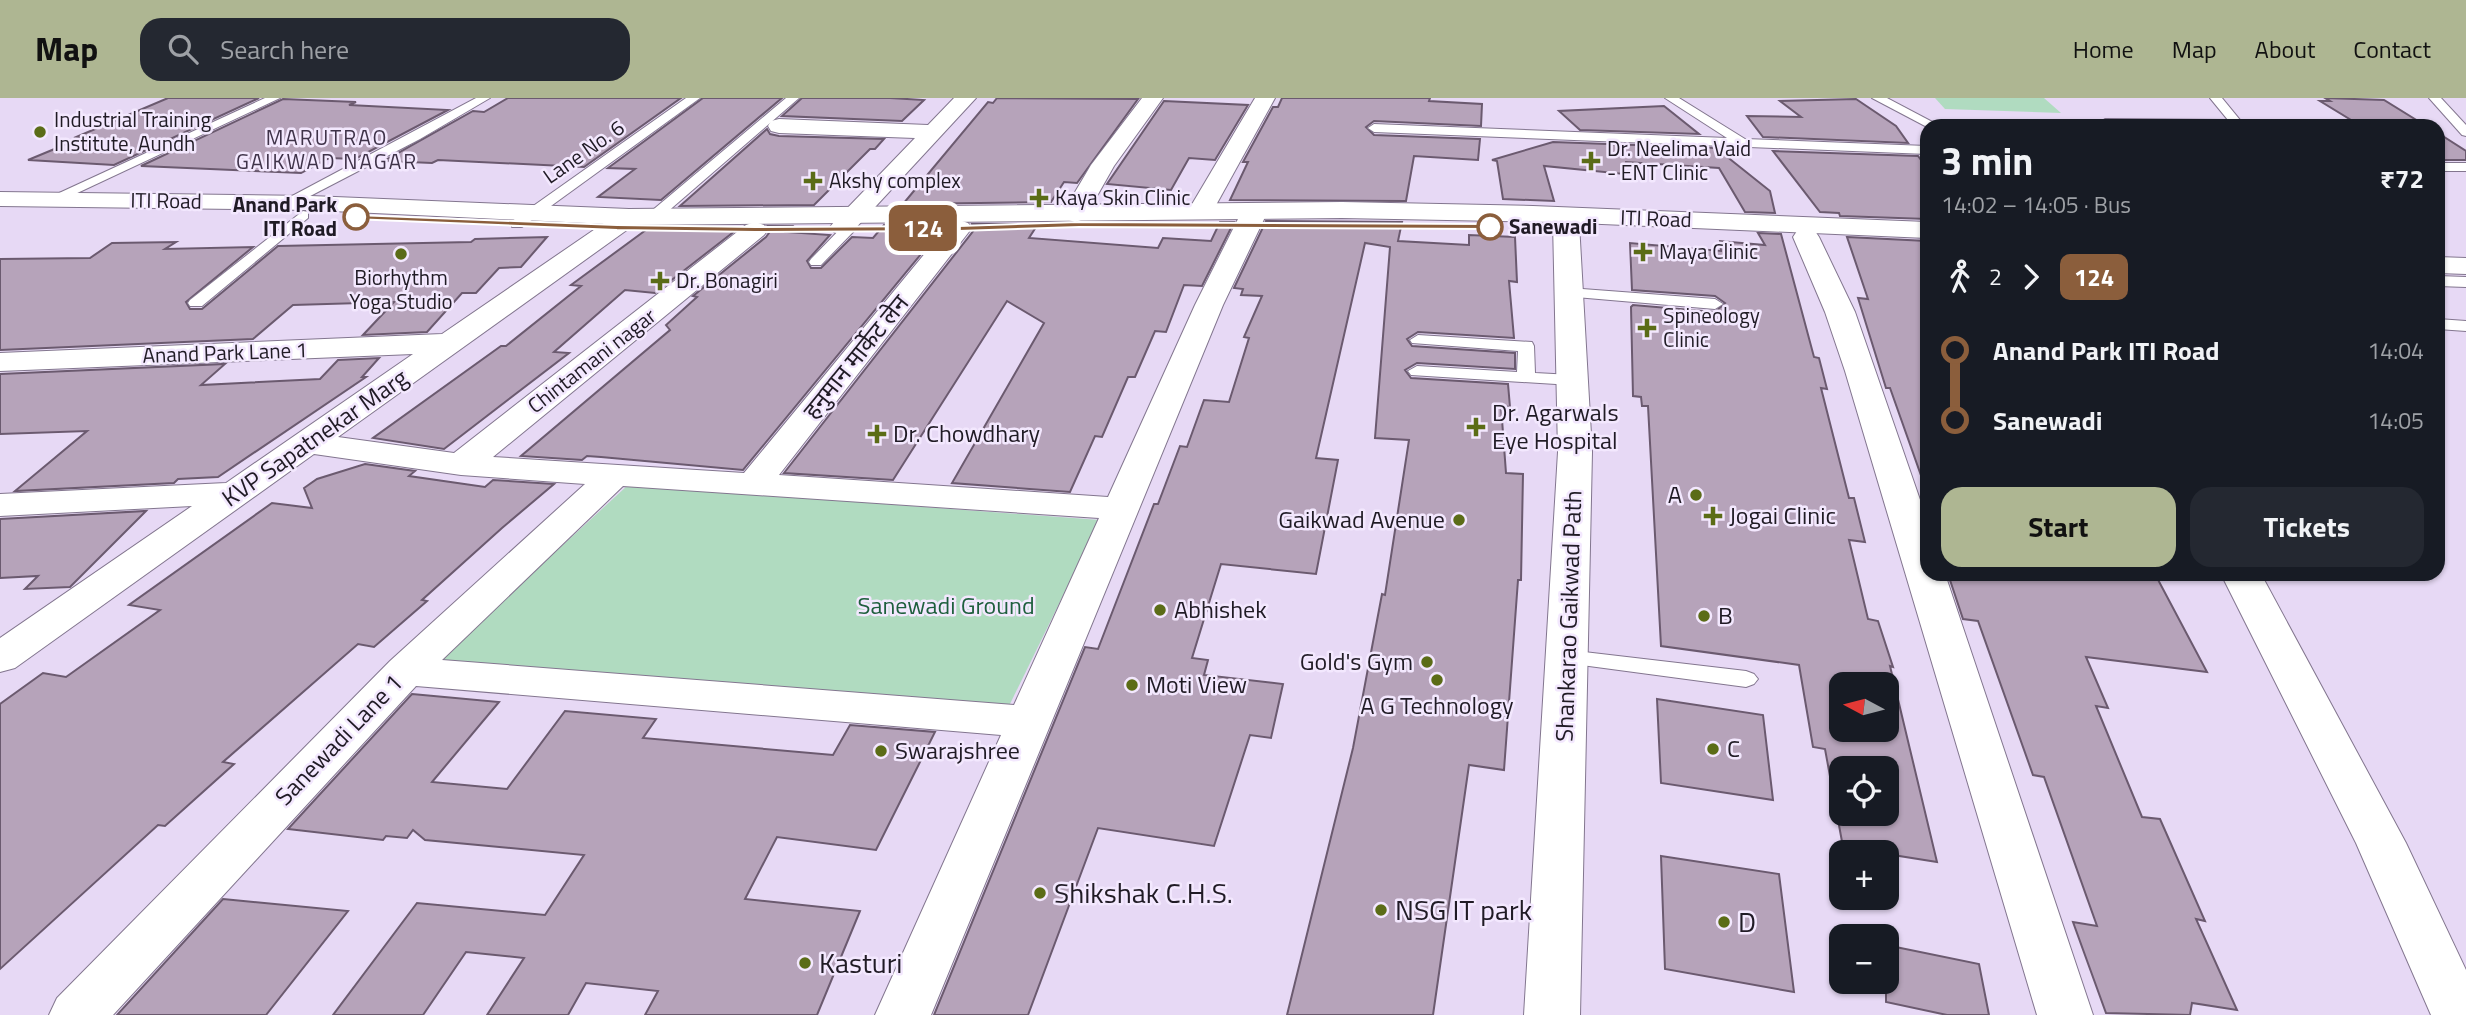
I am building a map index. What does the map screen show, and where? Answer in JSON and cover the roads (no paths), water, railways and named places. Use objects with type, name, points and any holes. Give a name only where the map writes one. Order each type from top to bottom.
[{"type":"street","points":[[848,223],[966,98]]},
{"type":"street","points":[[1075,214],[1103,165],[1153,98]]},
{"type":"street","points":[[1201,211],[1265,98]]},
{"type":"street","points":[[779,125],[934,132]]},
{"type":"street","name":"ITI Road","points":[[2,203],[51,200],[524,219],[848,223],[959,229],[1252,220],[1565,222],[1920,230]]},
{"type":"street","name":"ITI Road","points":[[2,203],[295,209]]},
{"type":"street","name":"ITI Road","points":[[633,221],[755,229],[848,223],[1201,211],[1252,220]]},
{"type":"street","points":[[902,1015],[1209,305],[1252,220]]},
{"type":"street","name":"KVP Sapatnekar Marg","points":[[0,657],[450,343],[633,221]]},
{"type":"street","name":"ITI Road","points":[[1565,222],[1920,242]]},
{"type":"street","name":"Shankarao Gaikwad Path","points":[[1552,1015],[1575,452],[1565,222]]},
{"type":"street","name":"Chintamani nagar","points":[[461,465],[755,229]]},
{"type":"street","name":"हनुमान मार्केट लेन","points":[[752,486],[959,229]]},
{"type":"street","points":[[1807,237],[1840,312],[1861,371],[1920,557]]},
{"type":"street","points":[[2445,252],[2466,253]]},
{"type":"street","points":[[2445,265],[2466,266]]},
{"type":"street","name":"Anand Park Lane 1","points":[[0,362],[450,343]]},
{"type":"street","points":[[308,443],[461,465],[1123,509]]},
{"type":"street","name":"Sanewadi Lane 1","points":[[77,1015],[405,671],[614,476]]},
{"type":"street","points":[[0,505],[237,493]]},
{"type":"street","points":[[1928,581],[2065,1015]]},
{"type":"street","points":[[2245,581],[2381,843],[2459,1015]]},
{"type":"street","points":[[405,671],[1029,722]]},
{"type":"lane","points":[[51,200],[274,98]]},
{"type":"lane","points":[[196,303],[295,209],[484,98]]},
{"type":"lane","name":"Lane No. 6","points":[[524,219],[694,98]]},
{"type":"lane","points":[[633,221],[793,98]]},
{"type":"lane","points":[[1671,98],[1744,143]]},
{"type":"lane","points":[[1878,98],[1920,119]]},
{"type":"lane","points":[[2216,98],[2233,119]]},
{"type":"lane","points":[[2435,98],[2466,132]]},
{"type":"lane","points":[[1374,128],[1920,150]]},
{"type":"lane","points":[[2445,167],[2466,167]]},
{"type":"lane","points":[[817,262],[848,223]]},
{"type":"lane","points":[[2445,281],[2466,282]]},
{"type":"lane","points":[[1569,293],[1715,304]]},
{"type":"lane","points":[[2445,324],[2466,326]]},
{"type":"lane","points":[[1418,340],[1525,346],[1526,377]]},
{"type":"lane","points":[[1417,371],[1572,380]]},
{"type":"lane","points":[[1567,657],[1746,680]]},
{"type":"place","name":"Industrial Training Institute, Aundh","points":[[40,132]]},
{"type":"place","name":"Dr. Neelima Vaid - ENT Clinic","points":[[1591,161]]},
{"type":"place","name":"Akshy complex","points":[[813,181]]},
{"type":"place","name":"Kaya Skin Clinic","points":[[1039,198]]},
{"type":"place","name":"Anand Park ITI Road","points":[[356,217]]},
{"type":"place","name":"Sanewadi","points":[[1490,227]]},
{"type":"place","name":"Maya Clinic","points":[[1643,252]]},
{"type":"place","name":"Biorhythm Yoga Studio","points":[[401,254]]},
{"type":"place","name":"Dr. Bonagiri","points":[[660,281]]},
{"type":"place","name":"Spineology Clinic","points":[[1647,328]]},
{"type":"place","name":"Dr. Agarwals Eye Hospital","points":[[1476,427]]},
{"type":"place","name":"Dr. Chowdhary","points":[[877,434]]},
{"type":"place","name":"A","points":[[1696,495]]},
{"type":"place","name":"Jogai Clinic","points":[[1713,516]]},
{"type":"place","name":"Gaikwad Avenue","points":[[1459,520]]},
{"type":"place","name":"Abhishek","points":[[1160,610]]},
{"type":"place","name":"B","points":[[1704,616]]},
{"type":"place","name":"Gold's Gym","points":[[1427,662]]},
{"type":"place","name":"A G Technology","points":[[1437,680]]},
{"type":"place","name":"Moti View","points":[[1132,685]]},
{"type":"place","name":"C","points":[[1713,749]]},
{"type":"place","name":"Swarajshree","points":[[881,751]]},
{"type":"place","name":"Shikshak C.H.S.","points":[[1040,893]]},
{"type":"place","name":"NSG IT park","points":[[1381,910]]},
{"type":"place","name":"D","points":[[1724,922]]},
{"type":"place","name":"Kasturi","points":[[805,963]]},
{"type":"district","name":"MARUTRAO GAIKWAD NAGAR","points":[[327,150]]},
{"type":"park label","name":"Sanewadi Ground","points":[[946,606]]}]
